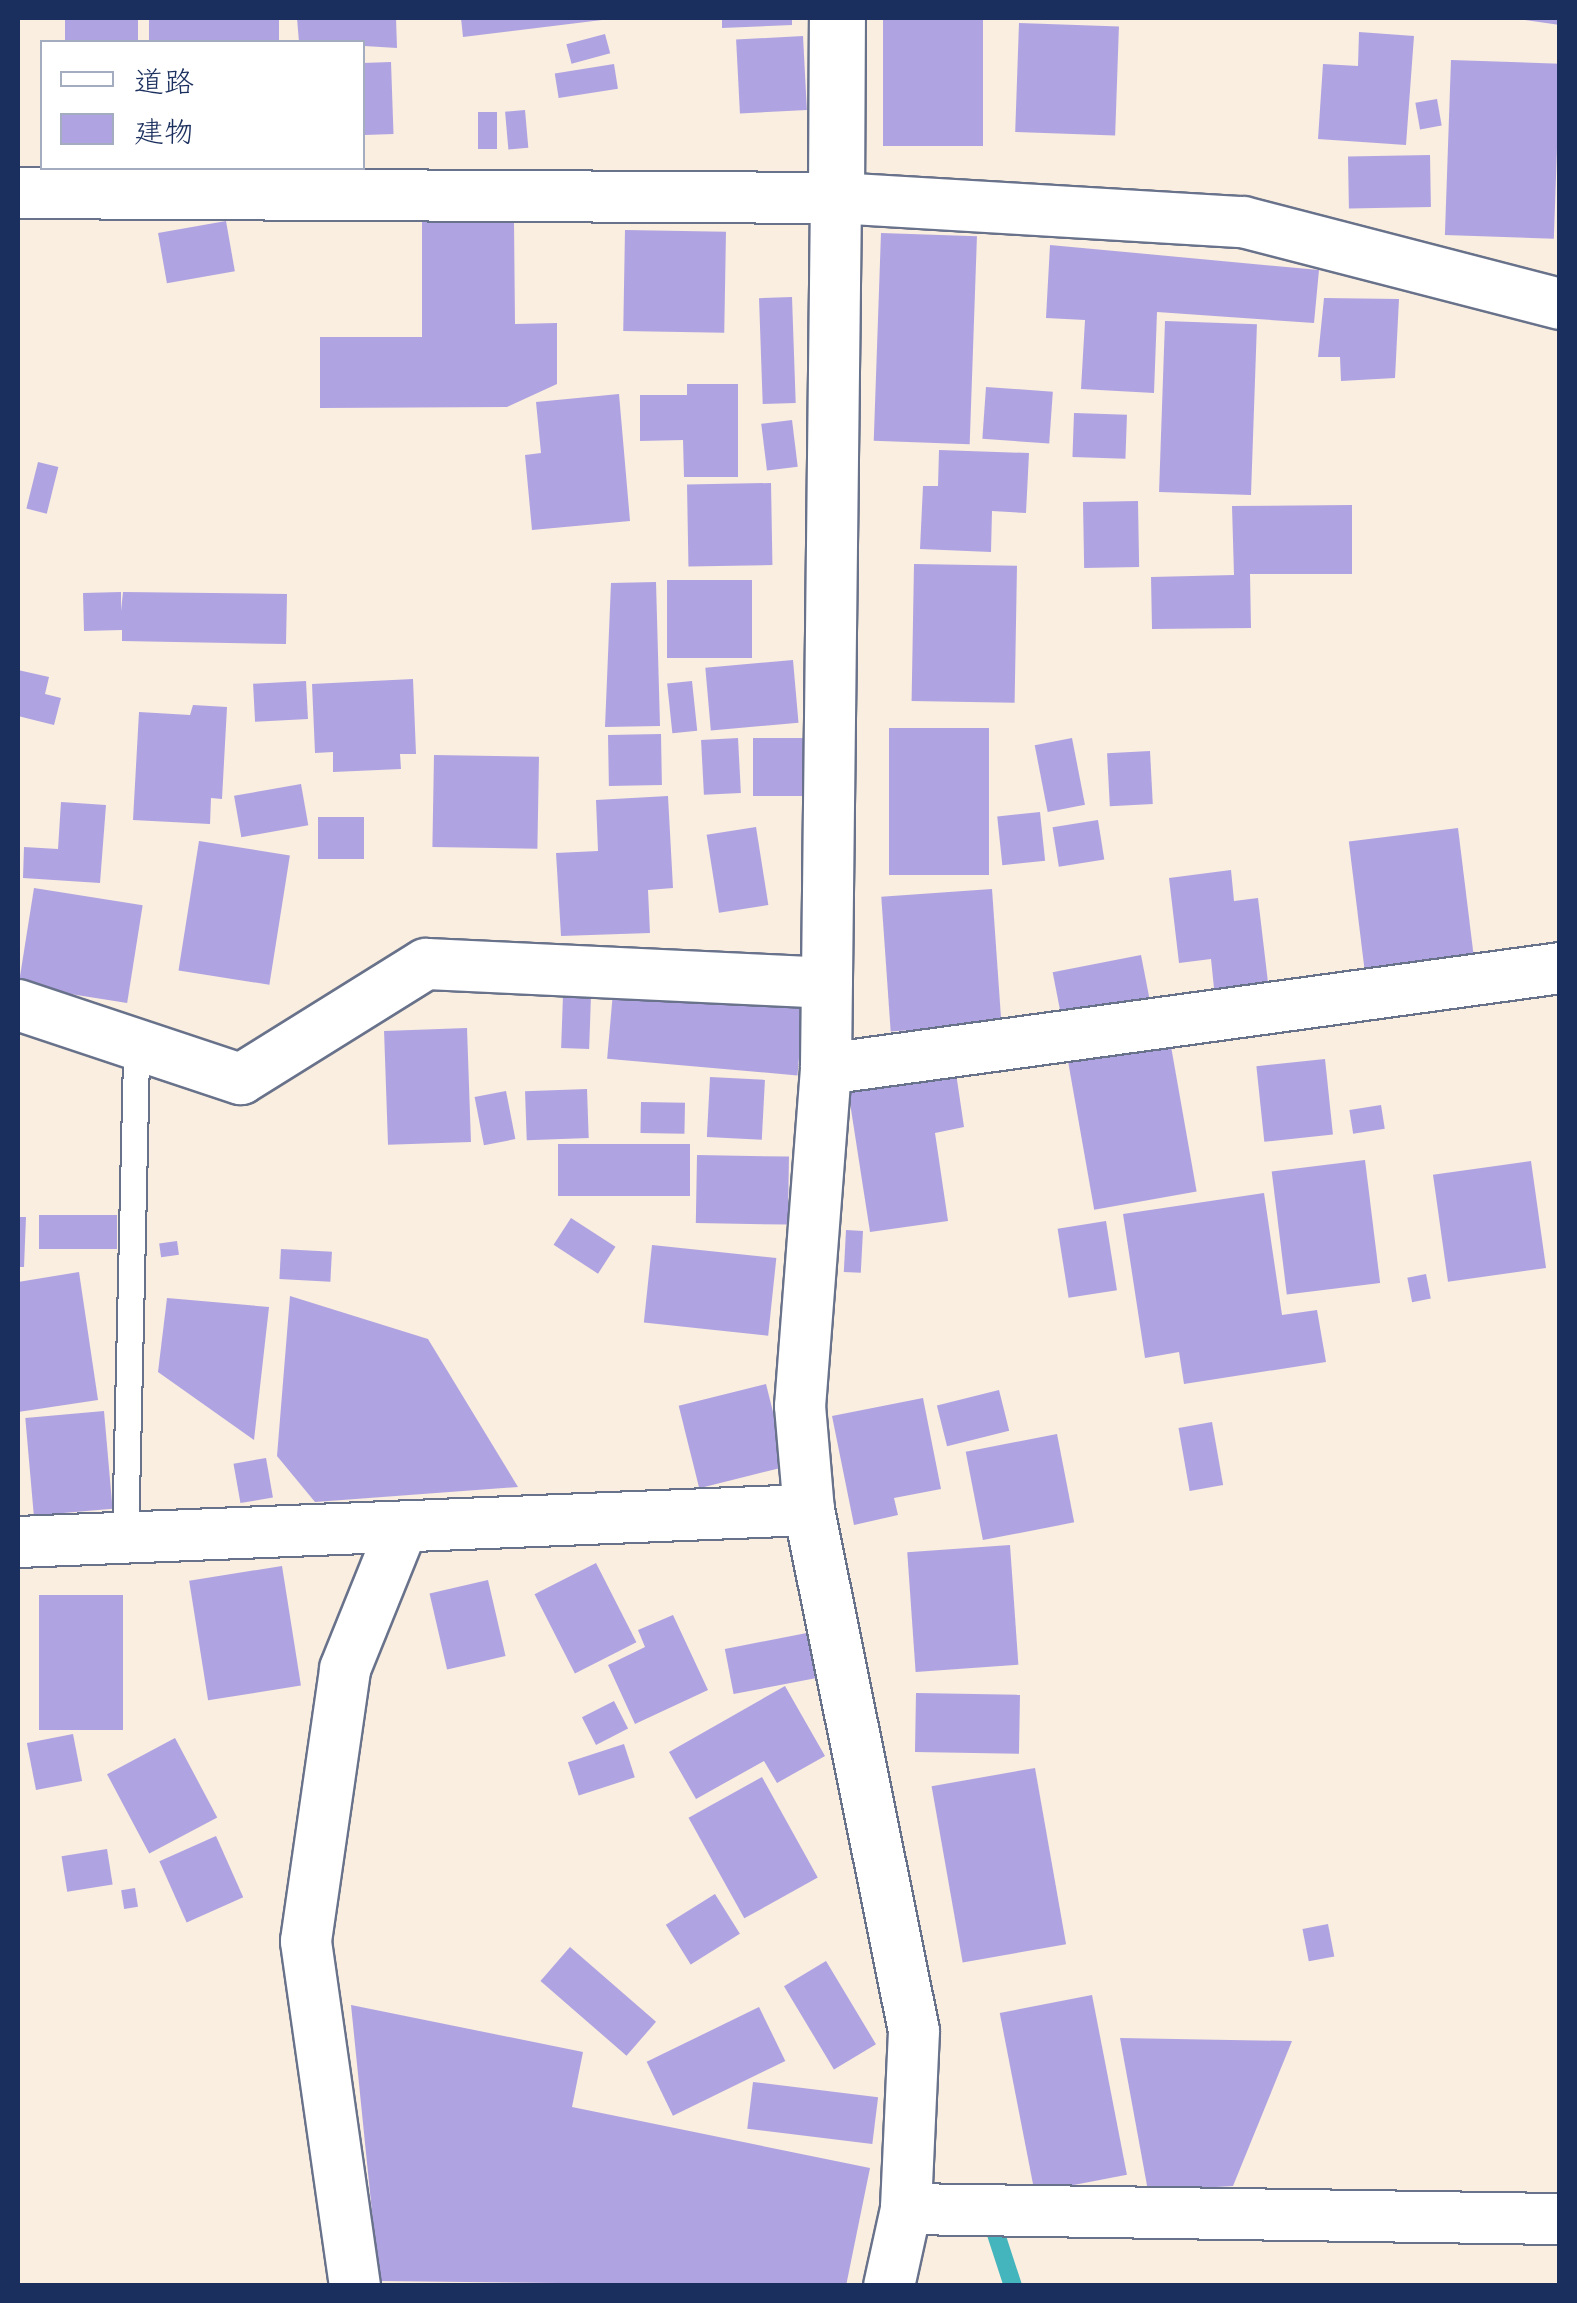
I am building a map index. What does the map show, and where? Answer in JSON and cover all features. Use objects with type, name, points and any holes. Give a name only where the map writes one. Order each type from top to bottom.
[{"type":"street","points":[[836,18],[826,1069],[800,1406],[809,1510],[914,2030],[906,2209],[889,2286]]},
{"type":"street","points":[[18,194],[836,198],[1243,222],[1560,304]]},
{"type":"street","points":[[18,1005],[241,1079],[426,964],[826,983]]},
{"type":"street","points":[[826,1069],[1560,968]]},
{"type":"street","points":[[18,1542],[125,1541],[809,1510]]},
{"type":"street","points":[[355,2286],[306,1941],[345,1669],[402,1528]]},
{"type":"street","points":[[906,2209],[1560,2219]]},
{"type":"lane","points":[[125,1541],[136,1044]]},
{"type":"building","points":[[65,18],[138,18],[138,40],[65,40]]},
{"type":"building","points":[[149,18],[279,18],[279,40],[149,40]]},
{"type":"building","points":[[297,18],[396,18],[397,48],[365,46],[365,40],[299,40]]},
{"type":"building","points":[[461,18],[602,18],[602,20],[463,37]]},
{"type":"building","points":[[722,18],[792,18],[792,25],[722,28]]},
{"type":"building","points":[[883,18],[983,18],[983,146],[883,146]]},
{"type":"building","points":[[1560,18],[1560,25],[1525,20]]},
{"type":"building","points":[[1019,23],[1119,26],[1115,135],[1015,132]]},
{"type":"building","points":[[1359,32],[1414,36],[1406,145],[1318,139],[1323,64],[1358,66]]},
{"type":"building","points":[[605,34],[610,53],[572,64],[566,44]]},
{"type":"building","points":[[803,36],[807,110],[740,113],[736,40]]},
{"type":"building","points":[[1451,60],[1560,64],[1554,239],[1445,235]]},
{"type":"building","points":[[391,62],[394,134],[365,135],[365,63]]},
{"type":"building","points":[[614,64],[618,89],[559,98],[555,73]]},
{"type":"building","points":[[1437,99],[1442,126],[1420,129],[1415,103]]},
{"type":"building","points":[[525,110],[528,148],[508,150],[505,112]]},
{"type":"building","points":[[478,112],[497,112],[497,149],[478,149]]},
{"type":"building","points":[[1430,155],[1431,207],[1349,208],[1348,156]]},
{"type":"building","points":[[226,221],[235,271],[167,283],[158,233]]},
{"type":"building","points":[[422,222],[514,222],[515,324],[557,323],[557,384],[507,407],[320,408],[320,337],[422,337]]},
{"type":"building","points":[[625,230],[726,232],[724,333],[623,331]]},
{"type":"building","points":[[881,233],[977,236],[970,444],[874,441]]},
{"type":"building","points":[[1050,245],[1319,270],[1314,323],[1157,312],[1154,393],[1081,389],[1085,320],[1046,318]]},
{"type":"building","points":[[792,297],[796,403],[763,404],[759,298]]},
{"type":"building","points":[[1324,298],[1399,299],[1395,378],[1341,381],[1340,357],[1318,357]]},
{"type":"building","points":[[1165,321],[1257,324],[1251,495],[1159,492]]},
{"type":"building","points":[[687,384],[738,384],[738,477],[684,477],[683,440],[640,441],[640,395],[687,395]]},
{"type":"building","points":[[986,387],[1053,392],[1049,444],[982,439]]},
{"type":"building","points":[[619,394],[630,521],[532,530],[525,455],[541,453],[536,402]]},
{"type":"building","points":[[1074,413],[1127,415],[1125,459],[1072,457]]},
{"type":"building","points":[[792,420],[798,467],[767,470],[761,424]]},
{"type":"building","points":[[939,450],[1029,453],[1026,513],[992,511],[991,552],[920,549],[923,486],[938,486]]},
{"type":"building","points":[[38,462],[58,467],[47,514],[26,509]]},
{"type":"building","points":[[771,483],[772,565],[688,566],[687,484]]},
{"type":"building","points":[[1138,501],[1139,567],[1084,568],[1083,502]]},
{"type":"building","points":[[1352,505],[1352,574],[1250,574],[1251,628],[1152,629],[1151,577],[1234,575],[1232,506]]},
{"type":"building","points":[[914,564],[1017,566],[1015,703],[912,701]]},
{"type":"building","points":[[667,580],[752,580],[752,658],[667,658]]},
{"type":"building","points":[[656,582],[660,726],[605,727],[611,583]]},
{"type":"building","points":[[121,592],[121,611],[123,592],[287,594],[286,644],[122,641],[122,630],[84,631],[83,593]]},
{"type":"building","points":[[793,660],[798,723],[711,730],[705,668]]},
{"type":"building","points":[[18,670],[49,677],[45,694],[61,698],[54,725],[18,716]]},
{"type":"building","points":[[413,679],[416,754],[400,754],[401,769],[333,772],[333,752],[315,753],[312,684]]},
{"type":"building","points":[[306,681],[308,719],[255,722],[253,684]]},
{"type":"building","points":[[692,681],[697,731],[672,733],[667,684]]},
{"type":"building","points":[[193,705],[227,707],[222,799],[211,798],[210,824],[133,820],[139,712],[190,715]]},
{"type":"building","points":[[889,728],[989,728],[989,875],[889,875]]},
{"type":"building","points":[[661,734],[662,785],[609,786],[608,735]]},
{"type":"building","points":[[738,738],[741,793],[704,795],[701,740]]},
{"type":"building","points":[[753,738],[814,738],[814,796],[753,796]]},
{"type":"building","points":[[1072,738],[1085,805],[1048,812],[1035,745]]},
{"type":"building","points":[[1150,751],[1153,804],[1110,806],[1107,753]]},
{"type":"building","points":[[434,755],[539,757],[537,849],[432,847]]},
{"type":"building","points":[[301,784],[308,825],[241,837],[234,796]]},
{"type":"building","points":[[668,796],[673,888],[648,890],[650,933],[561,936],[556,853],[598,851],[596,800]]},
{"type":"building","points":[[61,802],[106,805],[100,883],[23,878],[24,847],[58,849]]},
{"type":"building","points":[[1040,812],[1045,861],[1002,865],[997,816]]},
{"type":"building","points":[[318,817],[364,817],[364,859],[318,859]]},
{"type":"building","points":[[1098,820],[1104,860],[1059,867],[1053,827]]},
{"type":"building","points":[[756,827],[768,905],[719,913],[707,835]]},
{"type":"building","points":[[1458,828],[1474,962],[1365,975],[1349,841]]},
{"type":"building","points":[[199,841],[290,855],[269,985],[179,970]]},
{"type":"building","points":[[1231,870],[1234,901],[1258,898],[1269,991],[1215,998],[1211,959],[1179,963],[1169,878]]},
{"type":"building","points":[[34,888],[143,905],[127,1003],[19,986]]},
{"type":"building","points":[[992,889],[1001,1024],[891,1031],[881,897]]},
{"type":"building","points":[[1141,955],[1149,998],[1061,1015],[1053,972]]},
{"type":"building","points":[[613,992],[803,1009],[797,1075],[607,1059]]},
{"type":"building","points":[[563,995],[591,996],[589,1049],[561,1048]]},
{"type":"building","points":[[467,1028],[471,1142],[388,1145],[384,1031]]},
{"type":"building","points":[[1169,1035],[1197,1192],[1094,1210],[1067,1053]]},
{"type":"building","points":[[1325,1059],[1333,1135],[1264,1142],[1256,1066]]},
{"type":"building","points":[[956,1073],[964,1127],[935,1133],[948,1221],[870,1232],[848,1090]]},
{"type":"building","points":[[710,1077],[765,1080],[762,1140],[707,1137]]},
{"type":"building","points":[[587,1089],[589,1138],[527,1140],[525,1091]]},
{"type":"building","points":[[506,1091],[515,1139],[484,1145],[475,1097]]},
{"type":"building","points":[[641,1102],[685,1103],[684,1134],[640,1133]]},
{"type":"building","points":[[1381,1105],[1385,1129],[1353,1134],[1349,1110]]},
{"type":"building","points":[[558,1144],[690,1144],[690,1196],[558,1196]]},
{"type":"building","points":[[697,1155],[789,1157],[788,1225],[696,1223]]},
{"type":"building","points":[[1365,1160],[1380,1283],[1287,1295],[1272,1171]]},
{"type":"building","points":[[1531,1161],[1546,1268],[1448,1282],[1433,1175]]},
{"type":"building","points":[[1264,1193],[1282,1315],[1317,1310],[1326,1362],[1184,1384],[1179,1352],[1145,1358],[1123,1214]]},
{"type":"building","points":[[39,1215],[117,1215],[117,1249],[39,1249]]},
{"type":"building","points":[[18,1217],[26,1217],[24,1267],[18,1267]]},
{"type":"building","points":[[571,1218],[615,1247],[598,1274],[554,1245]]},
{"type":"building","points":[[1106,1221],[1117,1290],[1069,1298],[1058,1229]]},
{"type":"building","points":[[846,1230],[863,1231],[861,1273],[844,1272]]},
{"type":"building","points":[[177,1241],[179,1255],[161,1257],[159,1244]]},
{"type":"building","points":[[652,1245],[776,1258],[768,1336],[644,1323]]},
{"type":"building","points":[[281,1249],[332,1252],[330,1282],[279,1279]]},
{"type":"building","points":[[79,1272],[98,1400],[18,1412],[18,1282]]},
{"type":"building","points":[[1426,1274],[1431,1299],[1412,1302],[1407,1278]]},
{"type":"building","points":[[290,1296],[428,1339],[518,1487],[315,1502],[277,1456]]},
{"type":"building","points":[[167,1298],[269,1307],[254,1440],[158,1372]]},
{"type":"building","points":[[766,1384],[787,1466],[699,1488],[679,1406]]},
{"type":"building","points":[[999,1390],[1009,1431],[947,1446],[937,1405]]},
{"type":"building","points":[[923,1398],[941,1489],[894,1498],[898,1515],[854,1525],[832,1416]]},
{"type":"building","points":[[104,1411],[113,1509],[34,1516],[25,1418]]},
{"type":"building","points":[[1212,1422],[1223,1485],[1190,1491],[1179,1428]]},
{"type":"building","points":[[1057,1434],[1074,1522],[983,1540],[966,1452]]},
{"type":"building","points":[[266,1458],[273,1497],[240,1503],[234,1464]]},
{"type":"building","points":[[1010,1545],[1018,1665],[916,1672],[907,1552]]},
{"type":"building","points":[[596,1563],[636,1642],[575,1674],[535,1594]]},
{"type":"building","points":[[282,1566],[301,1686],[208,1700],[189,1581]]},
{"type":"building","points":[[488,1580],[506,1656],[447,1669],[430,1593]]},
{"type":"building","points":[[39,1595],[123,1595],[123,1730],[39,1730]]},
{"type":"building","points":[[673,1615],[708,1690],[635,1724],[608,1665],[645,1647],[638,1630]]},
{"type":"building","points":[[822,1630],[831,1675],[734,1694],[725,1649]]},
{"type":"building","points":[[785,1686],[825,1756],[777,1783],[764,1761],[696,1799],[669,1752]]},
{"type":"building","points":[[916,1693],[1020,1695],[1019,1754],[915,1752]]},
{"type":"building","points":[[614,1701],[628,1729],[596,1745],[582,1717]]},
{"type":"building","points":[[73,1734],[82,1781],[36,1790],[27,1743]]},
{"type":"building","points":[[175,1738],[217,1817],[149,1854],[107,1774]]},
{"type":"building","points":[[624,1744],[635,1777],[579,1796],[568,1762]]},
{"type":"building","points":[[1035,1768],[1066,1944],[963,1963],[932,1786]]},
{"type":"building","points":[[762,1777],[818,1878],[744,1918],[689,1818]]},
{"type":"building","points":[[216,1836],[243,1897],[187,1922],[159,1861]]},
{"type":"building","points":[[107,1849],[113,1885],[67,1892],[62,1856]]},
{"type":"building","points":[[135,1888],[138,1907],[124,1909],[121,1890]]},
{"type":"building","points":[[715,1894],[740,1934],[691,1965],[666,1925]]},
{"type":"building","points":[[1328,1924],[1334,1956],[1309,1961],[1302,1929]]},
{"type":"building","points":[[570,1947],[656,2022],[627,2056],[540,1981]]},
{"type":"building","points":[[826,1961],[876,2044],[834,2069],[784,1986]]},
{"type":"building","points":[[1092,1995],[1127,2175],[1035,2193],[1000,2013]]},
{"type":"building","points":[[351,2005],[583,2052],[572,2107],[870,2168],[846,2286],[379,2281]]},
{"type":"building","points":[[759,2007],[785,2061],[673,2116],[647,2062]]},
{"type":"building","points":[[1120,2038],[1292,2041],[1233,2186],[1148,2191]]},
{"type":"building","points":[[753,2082],[878,2097],[872,2144],[747,2129]]},
{"type":"waterway","points":[[995,2231],[1013,2286]]}]
